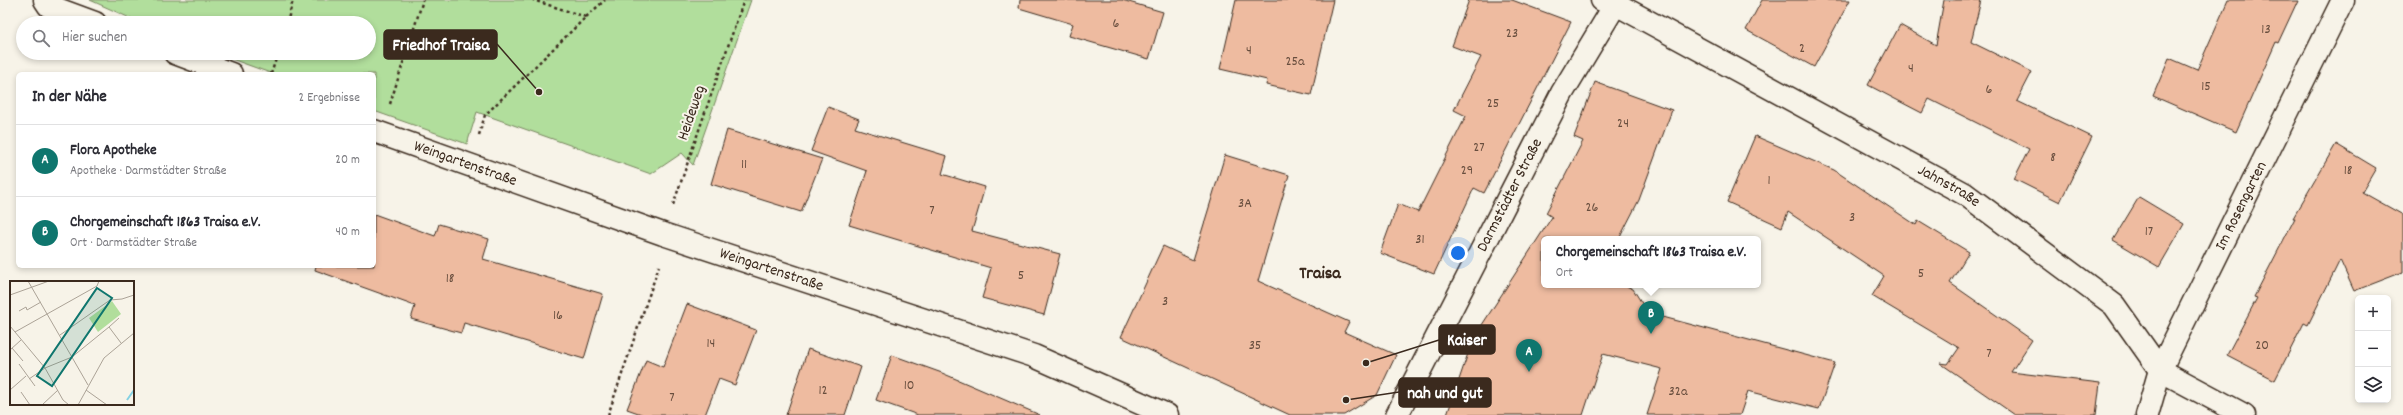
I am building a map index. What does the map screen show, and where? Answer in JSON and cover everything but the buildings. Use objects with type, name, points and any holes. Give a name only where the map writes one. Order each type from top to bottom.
[{"type":"street","points":[[45,0],[50,6],[76,16]]},
{"type":"street","name":"Im Rosengarten","points":[[2147,415],[2160,370],[2343,0]]},
{"type":"street","name":"Jahnstraße","points":[[1612,1],[1965,194],[2114,305],[2160,370],[2244,415]]},
{"type":"street","name":"Darmstädter Straße","points":[[1397,415],[1562,93],[1612,1]]},
{"type":"street","points":[[194,60],[226,72]]},
{"type":"street","name":"Weingartenstraße","points":[[377,132],[666,235],[1034,356],[1167,415]]},
{"type":"path","points":[[290,16],[293,0]]},
{"type":"path","points":[[377,132],[423,0]]},
{"type":"path","points":[[533,0],[586,17]]},
{"type":"path","points":[[470,165],[484,114],[605,0]]},
{"type":"path","name":"Heideweg","points":[[608,415],[744,0]]},
{"type":"path","points":[[272,72],[276,60]]},
{"type":"green space","points":[[90,0],[751,0],[693,165],[682,153],[651,174],[477,112],[467,144],[376,112],[376,72],[267,72],[234,60],[376,60],[376,16],[125,16]]},
{"type":"place","name":"Friedhof Traisa","points":[[539,92]]},
{"type":"place","name":"Chorgemeinschaft 1863 Traisa e.V.","points":[[1651,334]]},
{"type":"place","name":"Kaiser","points":[[1366,363]]},
{"type":"place","name":"Flora Apotheke","points":[[1529,372]]},
{"type":"place","name":"nah und gut","points":[[1346,400]]},
{"type":"district","name":"Traisa","points":[[1320,274]]}]
